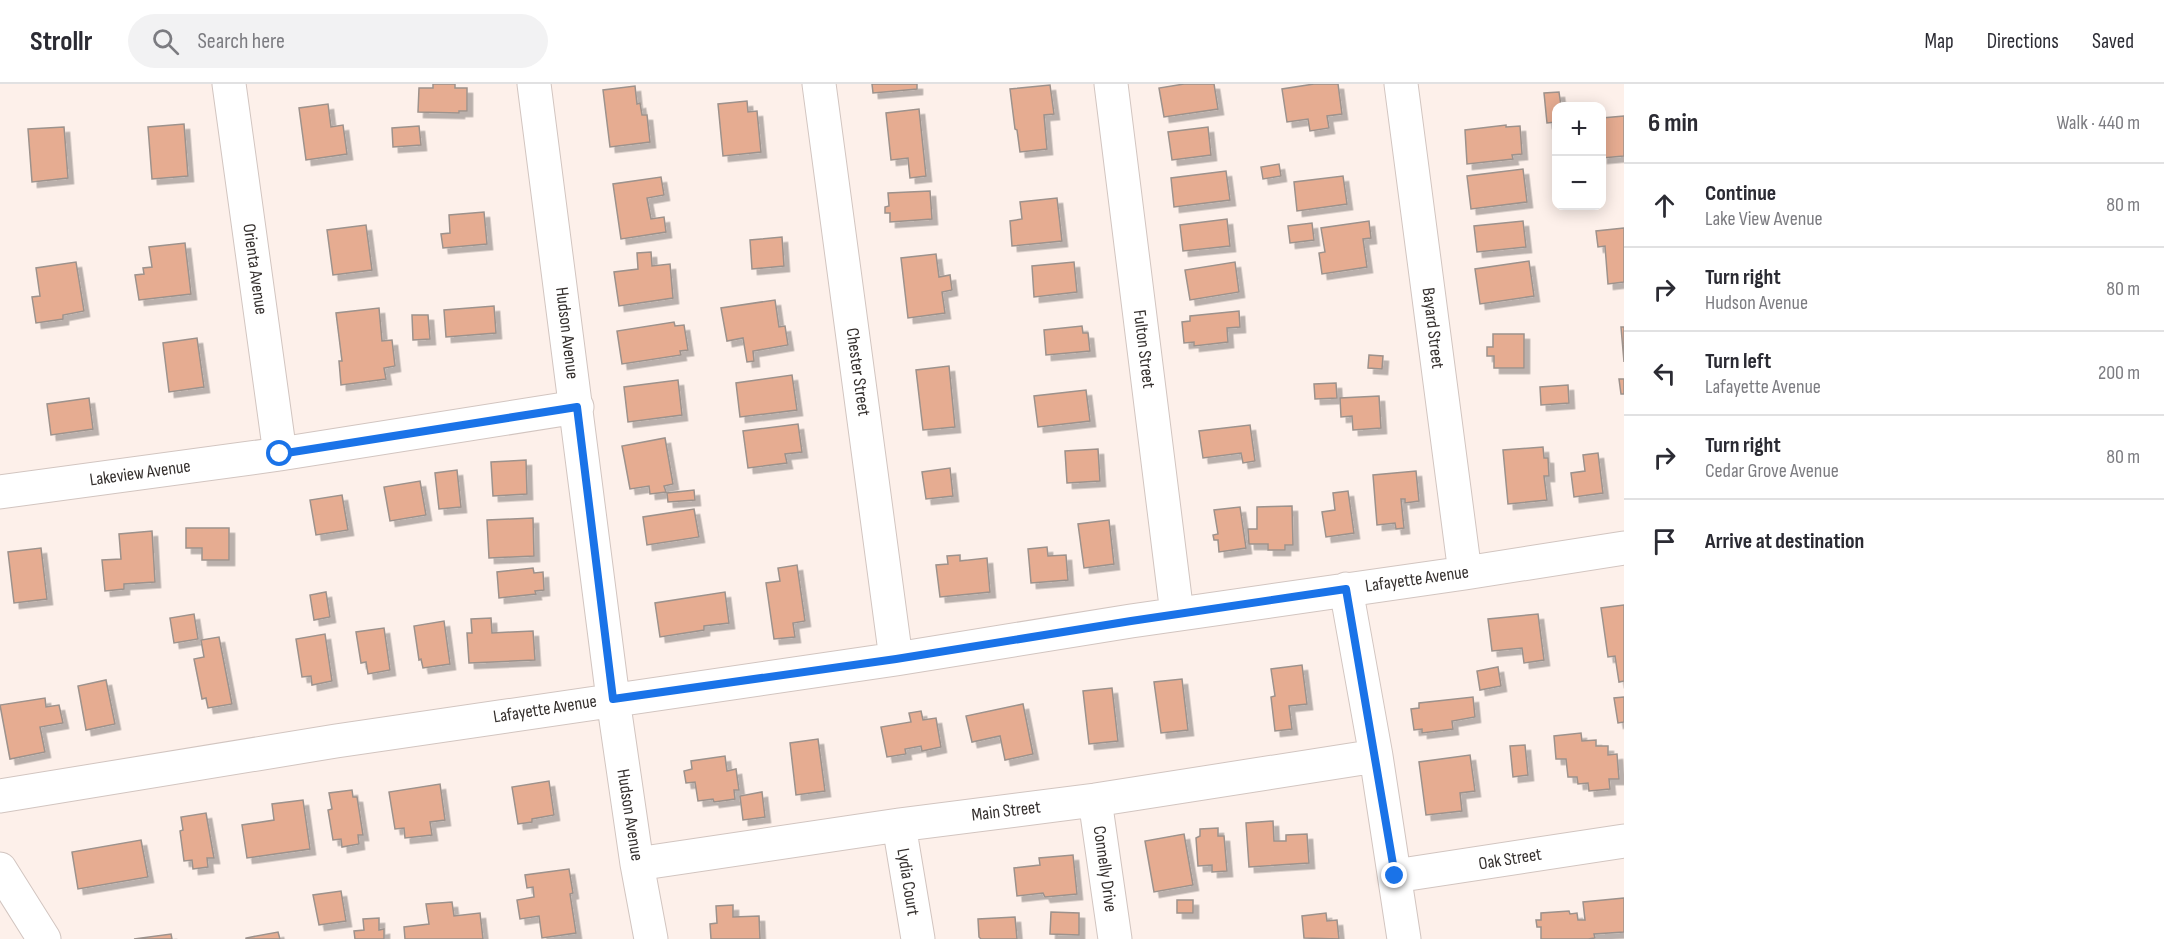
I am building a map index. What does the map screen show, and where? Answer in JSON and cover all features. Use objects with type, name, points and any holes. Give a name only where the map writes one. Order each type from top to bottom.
[{"type":"street","name":"Orienta Avenue","points":[[230,84],[280,454]]},
{"type":"street","name":"Hudson Avenue","points":[[534,84],[613,699],[637,864],[651,939]]},
{"type":"street","name":"Chester Street","points":[[819,84],[896,659]]},
{"type":"street","name":"Fulton Street","points":[[1111,84],[1177,614]]},
{"type":"street","name":"Bayard Street","points":[[1401,84],[1465,573]]},
{"type":"street","name":"Lakeview Avenue","points":[[1,483],[280,454],[577,407]]},
{"type":"street","name":"Lafayette Avenue","points":[[0,796],[336,741],[896,659],[1177,614],[1624,548]]},
{"type":"street","points":[[1346,589],[1376,756],[1404,939]]},
{"type":"street","name":"Main Street","points":[[637,864],[899,825],[1095,800],[1376,756]]},
{"type":"street","name":"Connelly Drive","points":[[1095,800],[1115,939]]},
{"type":"street","name":"Lydia Court","points":[[899,825],[918,939]]},
{"type":"street","name":"Oak Street","points":[[1395,876],[1624,841]]},
{"type":"street","points":[[0,870],[24,926]]},
{"type":"building","points":[[433,84],[455,84],[455,88],[467,88],[467,111],[459,111],[459,113],[418,112],[419,88],[433,88]]},
{"type":"building","points":[[872,84],[917,84],[917,89],[873,93]]},
{"type":"building","points":[[1184,84],[1214,84],[1218,109],[1164,117],[1159,88]]},
{"type":"building","points":[[1314,84],[1338,84],[1342,114],[1327,116],[1329,128],[1310,131],[1308,119],[1287,122],[1282,89]]},
{"type":"building","points":[[1050,85],[1054,114],[1044,115],[1047,149],[1020,152],[1010,89]]},
{"type":"building","points":[[635,86],[637,104],[640,103],[642,115],[647,115],[650,142],[610,147],[603,90]]},
{"type":"building","points":[[1559,92],[1560,102],[1552,102],[1552,122],[1547,123],[1544,93]]},
{"type":"building","points":[[747,101],[748,112],[757,111],[761,152],[723,156],[718,104]]},
{"type":"building","points":[[328,104],[331,127],[343,125],[347,154],[306,160],[299,108]]},
{"type":"building","points":[[919,109],[926,176],[910,178],[908,158],[891,160],[886,113]]},
{"type":"building","points":[[1624,116],[1624,156],[1606,158],[1606,118]]},
{"type":"building","points":[[184,124],[188,176],[152,179],[148,127]]},
{"type":"building","points":[[1506,125],[1506,127],[1520,126],[1522,154],[1512,155],[1513,159],[1467,164],[1465,130]]},
{"type":"building","points":[[419,126],[421,145],[393,147],[392,128]]},
{"type":"building","points":[[64,127],[68,178],[32,182],[28,129]]},
{"type":"building","points":[[1208,127],[1211,155],[1172,160],[1168,132]]},
{"type":"building","points":[[1279,164],[1281,176],[1263,179],[1261,167]]},
{"type":"building","points":[[1523,169],[1527,202],[1471,209],[1467,176]]},
{"type":"building","points":[[1226,171],[1230,200],[1174,207],[1171,178]]},
{"type":"building","points":[[1343,176],[1347,204],[1297,211],[1294,182]]},
{"type":"building","points":[[661,177],[664,195],[647,198],[651,219],[664,217],[666,232],[621,239],[613,184]]},
{"type":"building","points":[[930,191],[932,219],[890,222],[890,213],[885,213],[885,207],[889,206],[888,193]]},
{"type":"building","points":[[1057,198],[1062,241],[1012,246],[1010,221],[1022,219],[1020,202]]},
{"type":"building","points":[[484,212],[487,244],[443,248],[441,234],[450,233],[449,215]]},
{"type":"building","points":[[1227,219],[1230,246],[1183,251],[1180,225]]},
{"type":"building","points":[[1369,221],[1371,238],[1363,239],[1367,267],[1322,274],[1319,253],[1325,252],[1321,228]]},
{"type":"building","points":[[1523,221],[1526,247],[1477,252],[1474,226]]},
{"type":"building","points":[[1312,223],[1314,240],[1290,243],[1288,226]]},
{"type":"building","points":[[366,225],[372,270],[333,275],[327,230]]},
{"type":"building","points":[[1624,228],[1624,282],[1608,284],[1605,246],[1598,247],[1596,231]]},
{"type":"building","points":[[782,237],[784,266],[752,269],[750,240]]},
{"type":"building","points":[[185,243],[191,294],[139,300],[135,275],[144,274],[143,268],[152,267],[149,247]]},
{"type":"building","points":[[651,252],[652,266],[670,264],[673,298],[619,306],[614,272],[638,269],[637,253]]},
{"type":"building","points":[[936,254],[939,277],[950,275],[952,290],[942,292],[945,313],[908,318],[901,258]]},
{"type":"building","points":[[1529,261],[1534,296],[1480,304],[1475,269]]},
{"type":"building","points":[[76,262],[84,311],[63,315],[63,319],[36,323],[32,297],[40,296],[36,268]]},
{"type":"building","points":[[1074,262],[1077,292],[1034,297],[1032,266]]},
{"type":"building","points":[[1235,262],[1239,292],[1190,300],[1185,270]]},
{"type":"building","points":[[775,300],[779,327],[785,326],[788,345],[753,351],[754,361],[747,362],[743,338],[727,341],[721,308]]},
{"type":"building","points":[[494,306],[496,333],[446,337],[444,310]]},
{"type":"building","points":[[379,308],[382,341],[392,340],[395,366],[384,368],[386,379],[341,385],[339,361],[342,361],[336,313]]},
{"type":"building","points":[[1239,311],[1240,327],[1227,328],[1228,342],[1194,346],[1194,342],[1184,343],[1182,322],[1190,321],[1190,316]]},
{"type":"building","points":[[412,315],[428,315],[430,339],[413,340]]},
{"type":"building","points":[[674,322],[675,326],[684,325],[688,350],[680,351],[681,355],[622,364],[617,331]]},
{"type":"building","points":[[1082,326],[1083,333],[1088,333],[1090,351],[1046,355],[1044,330]]},
{"type":"building","points":[[1621,327],[1624,327],[1624,362]]},
{"type":"building","points":[[1493,334],[1524,334],[1524,368],[1494,368],[1494,356],[1487,356],[1487,347],[1493,347]]},
{"type":"building","points":[[197,338],[204,387],[169,392],[163,343]]},
{"type":"building","points":[[1369,355],[1383,356],[1382,369],[1368,368]]},
{"type":"building","points":[[949,366],[955,427],[923,430],[916,370]]},
{"type":"building","points":[[792,375],[797,410],[740,417],[736,383]]},
{"type":"building","points":[[1619,379],[1624,379],[1624,394],[1621,394]]},
{"type":"building","points":[[678,380],[682,415],[628,422],[624,387]]},
{"type":"building","points":[[1336,383],[1337,398],[1315,399],[1314,384]]},
{"type":"building","points":[[1568,385],[1569,403],[1541,405],[1540,387]]},
{"type":"building","points":[[1086,390],[1090,421],[1038,427],[1034,396]]},
{"type":"building","points":[[1379,396],[1381,428],[1353,430],[1352,416],[1341,417],[1340,398]]},
{"type":"building","points":[[89,398],[93,429],[51,435],[47,404]]},
{"type":"building","points":[[798,424],[802,452],[785,454],[787,463],[748,468],[743,431]]},
{"type":"building","points":[[1250,425],[1255,461],[1243,463],[1241,453],[1203,458],[1199,431]]},
{"type":"building","points":[[665,438],[673,484],[664,486],[666,492],[650,494],[649,486],[630,489],[622,446]]},
{"type":"building","points":[[1543,447],[1544,458],[1548,458],[1549,476],[1544,476],[1547,500],[1508,504],[1503,450]]},
{"type":"building","points":[[1098,449],[1100,481],[1067,483],[1065,451]]},
{"type":"building","points":[[1598,453],[1603,493],[1574,497],[1571,473],[1585,471],[1583,455]]},
{"type":"building","points":[[526,460],[527,494],[493,496],[491,462]]},
{"type":"building","points":[[950,468],[953,496],[926,499],[922,472]]},
{"type":"building","points":[[457,470],[461,507],[439,509],[435,473]]},
{"type":"building","points":[[1416,471],[1419,501],[1405,503],[1405,499],[1401,499],[1404,528],[1396,529],[1395,523],[1377,525],[1373,475]]},
{"type":"building","points":[[420,481],[426,515],[390,521],[384,487]]},
{"type":"building","points":[[694,490],[695,500],[668,502],[667,493]]},
{"type":"building","points":[[1348,491],[1354,533],[1326,537],[1322,512],[1335,510],[1333,493]]},
{"type":"building","points":[[342,495],[348,530],[316,535],[310,500]]},
{"type":"building","points":[[1292,506],[1293,545],[1285,545],[1285,550],[1268,550],[1268,544],[1249,544],[1248,529],[1257,529],[1257,507]]},
{"type":"building","points":[[1240,507],[1246,548],[1219,552],[1218,540],[1214,540],[1213,535],[1218,534],[1214,510]]},
{"type":"building","points":[[694,509],[699,537],[647,545],[643,517]]},
{"type":"building","points":[[533,518],[534,556],[489,558],[487,520]]},
{"type":"building","points":[[1109,520],[1114,564],[1084,568],[1078,524]]},
{"type":"building","points":[[186,528],[229,528],[229,560],[202,560],[202,548],[186,548]]},
{"type":"building","points":[[152,531],[155,582],[124,584],[124,589],[105,591],[102,560],[121,559],[119,534]]},
{"type":"building","points":[[1047,547],[1048,556],[1066,555],[1068,580],[1031,583],[1028,549]]},
{"type":"building","points":[[41,548],[47,599],[14,603],[8,552]]},
{"type":"building","points":[[960,555],[960,561],[987,558],[990,592],[940,597],[936,565],[948,564],[947,556]]},
{"type":"building","points":[[797,565],[805,621],[793,623],[795,637],[774,639],[766,583],[780,581],[778,568]]},
{"type":"building","points":[[533,568],[534,573],[543,572],[544,590],[535,591],[536,594],[499,598],[497,572]]},
{"type":"building","points":[[326,592],[330,617],[314,620],[310,595]]},
{"type":"building","points":[[725,592],[729,623],[704,626],[704,630],[660,637],[655,603]]},
{"type":"building","points":[[1624,605],[1624,681],[1619,682],[1615,656],[1608,657],[1601,608]]},
{"type":"building","points":[[194,614],[198,639],[174,643],[170,618]]},
{"type":"building","points":[[1538,614],[1544,660],[1524,663],[1522,648],[1492,651],[1488,619]]},
{"type":"building","points":[[491,618],[492,633],[533,631],[535,660],[469,663],[467,633],[472,633],[471,619]]},
{"type":"building","points":[[444,621],[450,664],[423,668],[421,659],[419,660],[414,626]]},
{"type":"building","points":[[384,628],[390,670],[368,674],[366,662],[361,663],[356,632]]},
{"type":"building","points":[[325,634],[332,681],[312,685],[311,676],[302,677],[296,639]]},
{"type":"building","points":[[219,637],[232,704],[208,708],[206,698],[202,699],[194,659],[204,657],[201,640]]},
{"type":"building","points":[[1302,665],[1307,704],[1289,706],[1292,729],[1275,731],[1271,697],[1275,696],[1271,669]]},
{"type":"building","points":[[1498,667],[1501,686],[1480,690],[1477,671]]},
{"type":"building","points":[[1182,679],[1188,730],[1161,733],[1154,682]]},
{"type":"building","points":[[106,680],[115,724],[86,730],[78,686]]},
{"type":"building","points":[[1112,688],[1118,741],[1089,744],[1083,691]]},
{"type":"building","points":[[1473,697],[1475,717],[1452,721],[1453,729],[1422,733],[1422,729],[1414,730],[1411,709],[1419,708],[1419,703]]},
{"type":"building","points":[[1624,697],[1624,722],[1618,723],[1614,698]]},
{"type":"building","points":[[45,698],[46,707],[59,705],[63,723],[40,727],[45,752],[10,759],[0,705]]},
{"type":"building","points":[[1023,704],[1033,754],[1005,760],[1000,736],[972,742],[966,716]]},
{"type":"building","points":[[921,711],[923,720],[936,718],[941,747],[922,751],[921,746],[905,749],[906,754],[887,757],[881,727],[911,722],[909,713]]},
{"type":"building","points":[[1581,733],[1582,741],[1596,740],[1596,746],[1608,746],[1608,755],[1617,754],[1619,779],[1609,779],[1610,789],[1589,791],[1588,783],[1578,784],[1577,777],[1568,777],[1566,759],[1556,759],[1554,736]]},
{"type":"building","points":[[818,739],[825,791],[796,795],[790,743]]},
{"type":"building","points":[[1525,745],[1528,775],[1513,777],[1510,746]]},
{"type":"building","points":[[1470,755],[1475,791],[1460,793],[1462,811],[1426,815],[1419,762]]},
{"type":"building","points":[[725,756],[727,771],[736,769],[739,790],[734,790],[735,799],[714,802],[713,799],[698,801],[695,782],[686,783],[684,771],[692,769],[691,761]]},
{"type":"building","points":[[549,781],[554,815],[518,824],[512,787]]},
{"type":"building","points":[[440,784],[445,820],[430,822],[432,835],[405,838],[404,828],[395,829],[389,792]]},
{"type":"building","points":[[352,790],[353,797],[357,797],[363,835],[358,835],[359,844],[342,847],[341,839],[333,840],[328,810],[332,809],[329,793]]},
{"type":"building","points":[[762,792],[765,817],[743,820],[740,796]]},
{"type":"building","points":[[303,800],[310,849],[247,858],[242,825],[274,820],[272,804]]},
{"type":"building","points":[[206,813],[214,858],[207,858],[208,867],[193,869],[192,860],[184,861],[180,831],[183,830],[181,817]]},
{"type":"building","points":[[1273,821],[1274,841],[1286,841],[1286,835],[1307,834],[1309,863],[1249,867],[1246,823]]},
{"type":"building","points":[[1218,828],[1218,836],[1224,836],[1227,871],[1212,872],[1212,865],[1198,866],[1196,838],[1200,836],[1200,829]]},
{"type":"building","points":[[1184,834],[1193,885],[1154,892],[1145,841]]},
{"type":"building","points":[[141,840],[148,877],[78,889],[72,852]]},
{"type":"building","points":[[1073,855],[1077,894],[1045,897],[1043,893],[1017,896],[1014,868],[1040,865],[1039,858]]},
{"type":"building","points":[[569,869],[576,933],[542,938],[539,916],[520,919],[517,900],[534,897],[533,887],[527,888],[525,875]]},
{"type":"building","points":[[341,891],[346,921],[319,925],[313,895]]},
{"type":"building","points":[[1624,898],[1624,932],[1594,934],[1595,938],[1588,939],[1541,939],[1541,927],[1537,927],[1536,920],[1541,920],[1541,913],[1569,911],[1570,914],[1577,913],[1578,920],[1585,920],[1583,902]]},
{"type":"building","points":[[1177,900],[1193,900],[1193,913],[1177,913]]},
{"type":"building","points":[[452,902],[454,916],[480,913],[483,939],[405,939],[404,927],[429,924],[426,904]]},
{"type":"building","points":[[733,905],[733,917],[759,916],[760,939],[711,939],[710,924],[717,923],[716,906]]},
{"type":"building","points":[[1051,912],[1079,913],[1079,935],[1050,934]]},
{"type":"building","points":[[1326,913],[1327,921],[1337,920],[1339,939],[1304,938],[1302,916]]},
{"type":"building","points":[[1015,917],[1017,939],[981,939],[979,937],[978,919]]},
{"type":"building","points":[[379,918],[379,930],[384,929],[384,939],[355,939],[354,931],[364,930],[363,919]]},
{"type":"building","points":[[278,932],[280,939],[246,939],[246,938]]},
{"type":"building","points":[[171,934],[172,939],[134,939]]},
{"type":"route","points":[[280,454],[577,407],[613,699],[896,659],[1346,589],[1395,876]]}]
